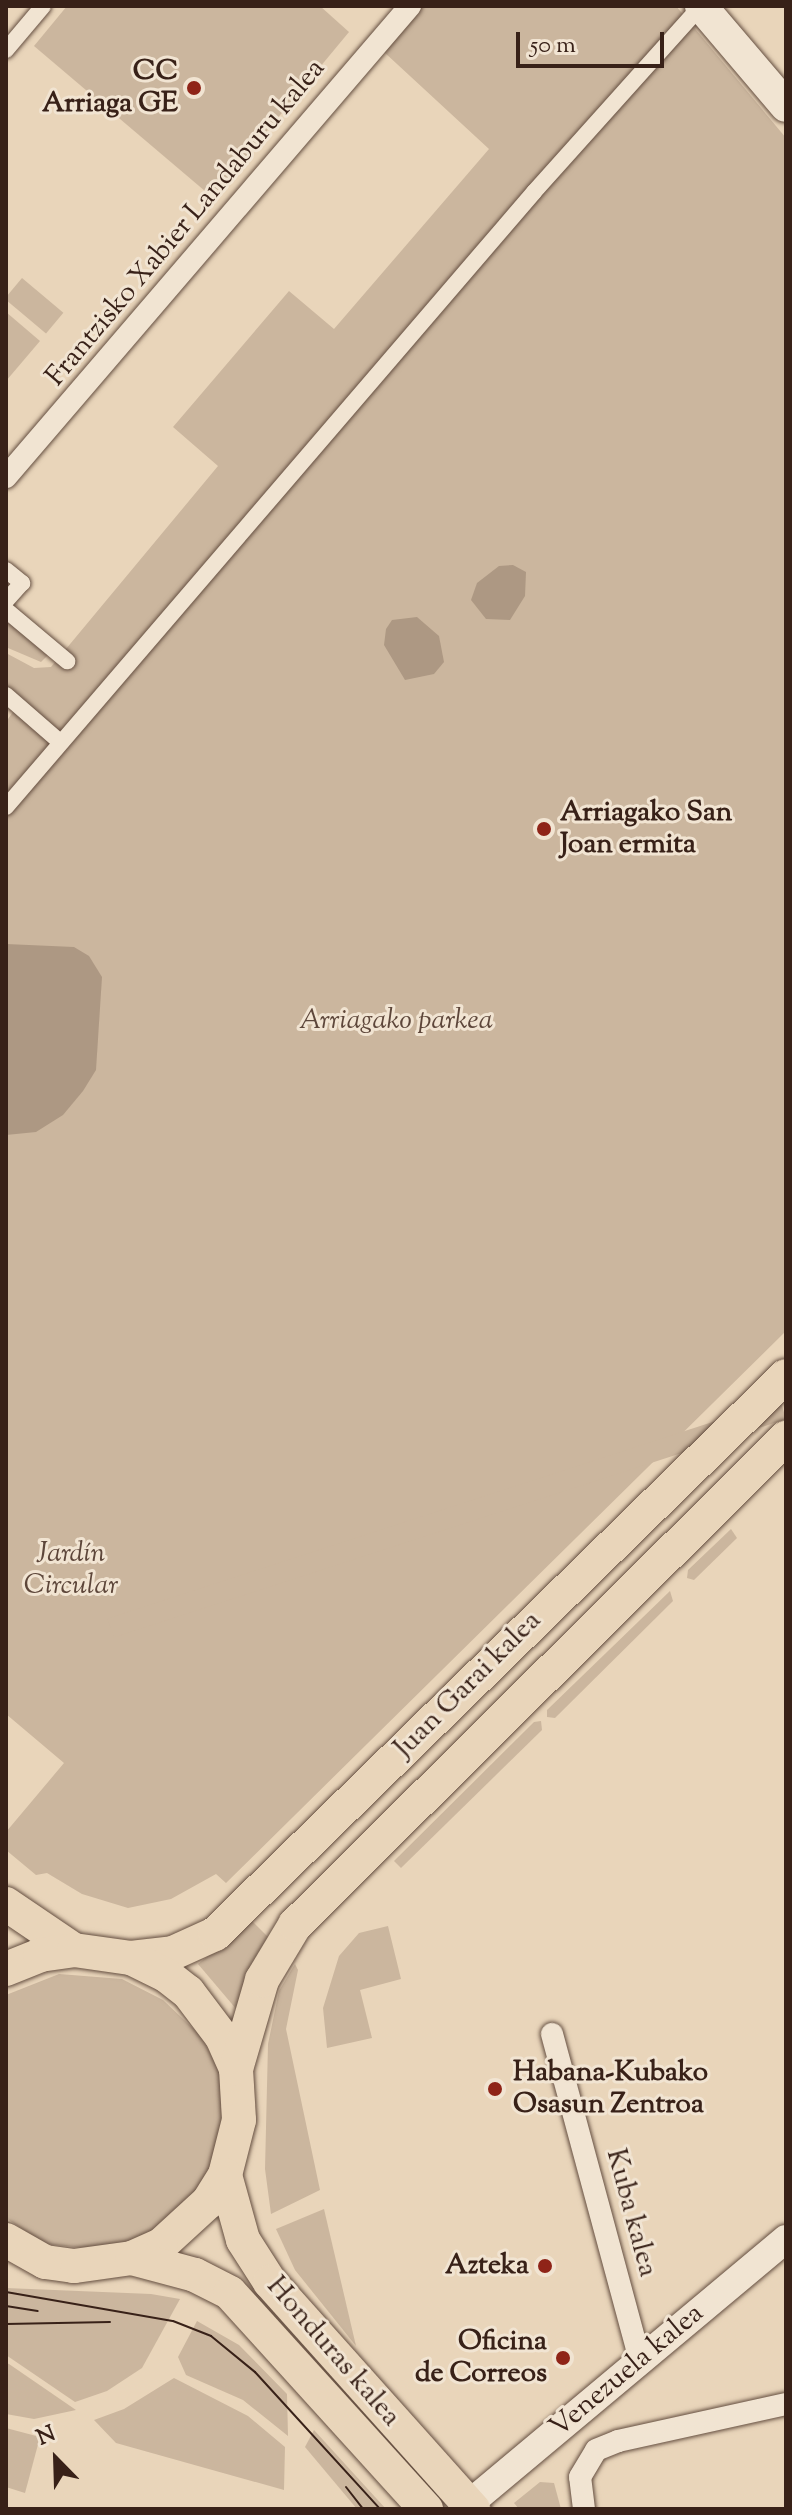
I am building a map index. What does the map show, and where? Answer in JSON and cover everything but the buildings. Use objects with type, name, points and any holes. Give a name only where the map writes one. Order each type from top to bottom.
[{"type":"main road","points":[[696,11],[786,106]]},
{"type":"main road","name":"Juan Garai kalea","points":[[131,1958],[173,1953],[215,1934],[786,1376]]},
{"type":"main road","name":"Juan Garai kalea","points":[[236,2069],[262,1980],[281,1944],[314,1903],[786,1438]]},
{"type":"main road","points":[[6,1904],[74,1950]]},
{"type":"main road","points":[[6,1969],[40,1955],[74,1950],[131,1958],[188,1992],[222,2037],[236,2069],[239,2120],[225,2175],[187,2226],[132,2258],[104,2265],[45,2262],[6,2268]]},
{"type":"main road","name":"Honduras kalea","points":[[225,2175],[243,2240],[270,2282],[471,2506]]},
{"type":"main road","points":[[6,2240],[45,2262]]},
{"type":"main road","name":"Honduras kalea","points":[[132,2258],[195,2275],[230,2293],[426,2509]]},
{"type":"street","points":[[6,50],[43,6]]},
{"type":"street","name":"Frantzisko Xabier Landaburu kalea","points":[[6,477],[410,6]]},
{"type":"street","points":[[6,807],[696,11]]},
{"type":"street","points":[[6,570],[22,583],[6,601]]},
{"type":"street","points":[[6,610],[67,661]]},
{"type":"street","points":[[6,695],[60,742]]},
{"type":"street","name":"Kuba kalea","points":[[552,2034],[640,2361]]},
{"type":"street","name":"Venezuela kalea","points":[[471,2506],[786,2239]]},
{"type":"street","points":[[584,2509],[580,2477],[596,2450],[618,2441],[786,2404]]},
{"type":"green space","name":"CC Arriaga GE","points":[[67,6],[320,6],[349,32],[212,197],[34,46]]},
{"type":"green space","name":"Arriagako parkea","points":[[422,6],[676,6],[786,138],[786,1331],[226,1883],[216,1874],[171,1899],[128,1908],[82,1894],[47,1873],[36,1875],[6,1850],[6,1832],[64,1763],[6,1714],[6,722],[19,703],[6,691],[6,653],[34,668],[51,667],[218,466],[173,427],[289,291],[334,329],[489,149],[384,52]]},
{"type":"green space","points":[[22,278],[63,313],[46,333],[6,300]]},
{"type":"green space","points":[[6,312],[40,341],[6,381]]},
{"type":"green space","points":[[6,617],[50,653],[41,662],[8,648]]},
{"type":"green space","points":[[780,1400],[786,1419],[114,1637],[108,1618]]},
{"type":"green space","points":[[731,1529],[737,1538],[694,1580],[687,1578],[688,1570]]},
{"type":"green space","points":[[670,1591],[673,1601],[555,1718],[547,1717],[547,1710]]},
{"type":"green space","points":[[541,1721],[542,1730],[401,1868],[394,1861],[534,1722]]},
{"type":"green space","points":[[252,1921],[269,1938],[237,2010],[198,1964]]},
{"type":"green space","points":[[388,1926],[401,1979],[360,1990],[372,2038],[327,2048],[323,2008],[339,1956],[359,1933]]},
{"type":"green space","points":[[295,1964],[298,1970],[286,2029],[320,2190],[271,2214],[265,2169],[268,2044],[279,1991]]},
{"type":"green space","points":[[59,1974],[122,1979],[163,2000],[201,2036],[220,2072],[224,2114],[217,2154],[200,2189],[161,2228],[106,2250],[45,2244],[6,2218],[6,1995]]},
{"type":"green space","points":[[324,2209],[356,2346],[295,2270],[276,2229]]},
{"type":"green space","points":[[6,2288],[151,2294],[180,2299],[142,2368],[107,2391],[75,2402],[6,2355]]},
{"type":"green space","points":[[197,2321],[239,2345],[287,2394],[288,2436],[243,2400],[186,2375],[178,2357]]},
{"type":"green space","points":[[6,2363],[76,2410],[34,2419],[6,2414]]},
{"type":"green space","points":[[174,2378],[248,2416],[285,2447],[284,2490],[116,2443],[94,2420],[124,2409]]},
{"type":"green space","points":[[6,2428],[40,2437],[25,2493],[6,2487]]},
{"type":"green space","points":[[314,2430],[386,2509],[357,2509],[305,2447]]},
{"type":"green space","points":[[540,2482],[554,2483],[561,2509],[519,2509],[514,2503]]},
{"type":"shaded area","points":[[513,565],[526,572],[525,596],[510,620],[486,619],[471,600],[477,583],[499,566]]},
{"type":"shaded area","points":[[417,617],[439,636],[444,662],[434,674],[405,680],[384,645],[386,629],[392,620]]},
{"type":"shaded area","points":[[6,944],[74,947],[89,956],[102,977],[96,1070],[63,1115],[36,1132],[6,1135]]},
{"type":"tram line","points":[[6,2292],[173,2321],[211,2336],[255,2372],[380,2509]]},
{"type":"tram line","points":[[6,2306],[38,2311]]},
{"type":"tram line","points":[[6,2324],[110,2322]]},
{"type":"tram line","points":[[346,2487],[363,2509]]},
{"type":"place","name":"CC Arriaga GE","points":[[194,88]]},
{"type":"place","name":"Arriagako San Joan ermita","points":[[544,829]]},
{"type":"place","name":"Habana-Kubako Osasun Zentroa","points":[[495,2089]]},
{"type":"place","name":"Azteka","points":[[545,2266]]},
{"type":"place","name":"Oficina de Correos","points":[[563,2358]]},
{"type":"park label","name":"Jardín Circular","points":[[71,1570]]}]
